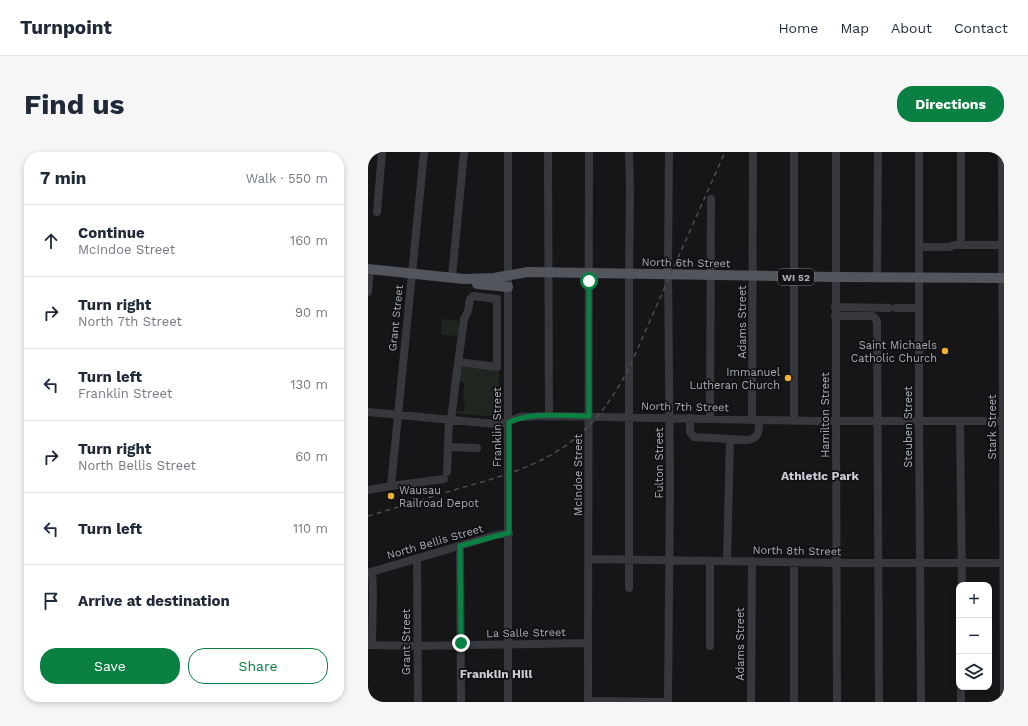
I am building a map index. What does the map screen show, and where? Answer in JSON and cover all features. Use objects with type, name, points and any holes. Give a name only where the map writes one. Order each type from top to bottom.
[{"type":"main road","name":"North 6th Street","points":[[369,269],[464,279],[494,278],[528,272],[794,277],[1003,278]]},
{"type":"main road","points":[[464,279],[475,284],[508,287]]},
{"type":"street","points":[[376,212],[382,152]]},
{"type":"street","name":"Grant Street","points":[[391,486],[424,152]]},
{"type":"street","points":[[452,277],[464,152]]},
{"type":"street","name":"Franklin Street","points":[[508,152],[508,702]]},
{"type":"street","points":[[548,152],[549,416]]},
{"type":"street","name":"McIndoe Street","points":[[588,702],[589,152]]},
{"type":"street","points":[[629,152],[629,588]]},
{"type":"street","name":"Fulton Street","points":[[667,702],[670,418],[668,275],[669,152]]},
{"type":"street","name":"Adams Street","points":[[730,439],[747,440],[756,437],[758,433],[756,420],[753,276],[753,152]]},
{"type":"street","points":[[794,152],[794,420]]},
{"type":"street","name":"Hamilton Street","points":[[836,152],[835,312],[837,702]]},
{"type":"street","points":[[878,152],[878,277]]},
{"type":"street","name":"Steuben Street","points":[[919,152],[921,702]]},
{"type":"street","points":[[961,152],[961,245]]},
{"type":"street","name":"Stark Street","points":[[1002,152],[1004,702]]},
{"type":"street","points":[[710,418],[711,199]]},
{"type":"street","points":[[919,247],[1002,245]]},
{"type":"street","points":[[368,292],[369,269]]},
{"type":"street","points":[[368,490],[446,475],[450,420],[464,319],[468,311],[471,297],[497,299],[498,367],[459,362]]},
{"type":"street","points":[[835,312],[892,308],[919,308]]},
{"type":"street","points":[[835,312],[873,316],[877,321],[880,702]]},
{"type":"street","name":"North 7th Street","points":[[368,412],[495,424],[509,422],[520,418],[549,416],[836,421],[1003,421]]},
{"type":"street","points":[[690,418],[690,432],[694,437],[730,439],[727,561]]},
{"type":"street","points":[[960,421],[962,582]]},
{"type":"street","points":[[448,447],[477,448]]},
{"type":"street","name":"North Bellis Street","points":[[370,572],[509,533]]},
{"type":"street","points":[[460,546],[461,702]]},
{"type":"street","name":"Grant Street","points":[[417,558],[418,702]]},
{"type":"street","name":"North 8th Street","points":[[589,559],[837,563],[1004,563]]},
{"type":"street","points":[[710,561],[710,646]]},
{"type":"street","name":"Adams Street","points":[[751,702],[752,561]]},
{"type":"street","points":[[794,562],[794,702]]},
{"type":"street","points":[[370,572],[373,591],[370,645]]},
{"type":"street","name":"La Salle Street","points":[[370,645],[418,646],[588,643]]},
{"type":"street","points":[[962,690],[962,702]]},
{"type":"street","points":[[588,702],[667,702]]},
{"type":"shaded area","points":[[442,319],[459,321],[458,336],[441,335]]},
{"type":"shaded area","points":[[459,365],[499,369],[499,415],[481,416],[455,413],[456,411],[464,411],[465,400],[463,399],[464,383],[458,382]]},
{"type":"railway","points":[[368,516],[508,474],[538,462],[566,445],[587,428],[607,404],[629,368],[725,152]]},
{"type":"place","name":"Saint Michaels Catholic Church","points":[[945,351]]},
{"type":"place","name":"Immanuel Lutheran Church","points":[[788,378]]},
{"type":"place","name":"Wausau Railroad Depot","points":[[391,496]]},
{"type":"district","name":"Athletic Park","points":[[820,476]]},
{"type":"district","name":"Franklin Hill","points":[[496,674]]},
{"type":"route","points":[[461,643],[460,546],[509,533],[509,422],[520,418],[534,416],[589,416],[589,281]]}]
